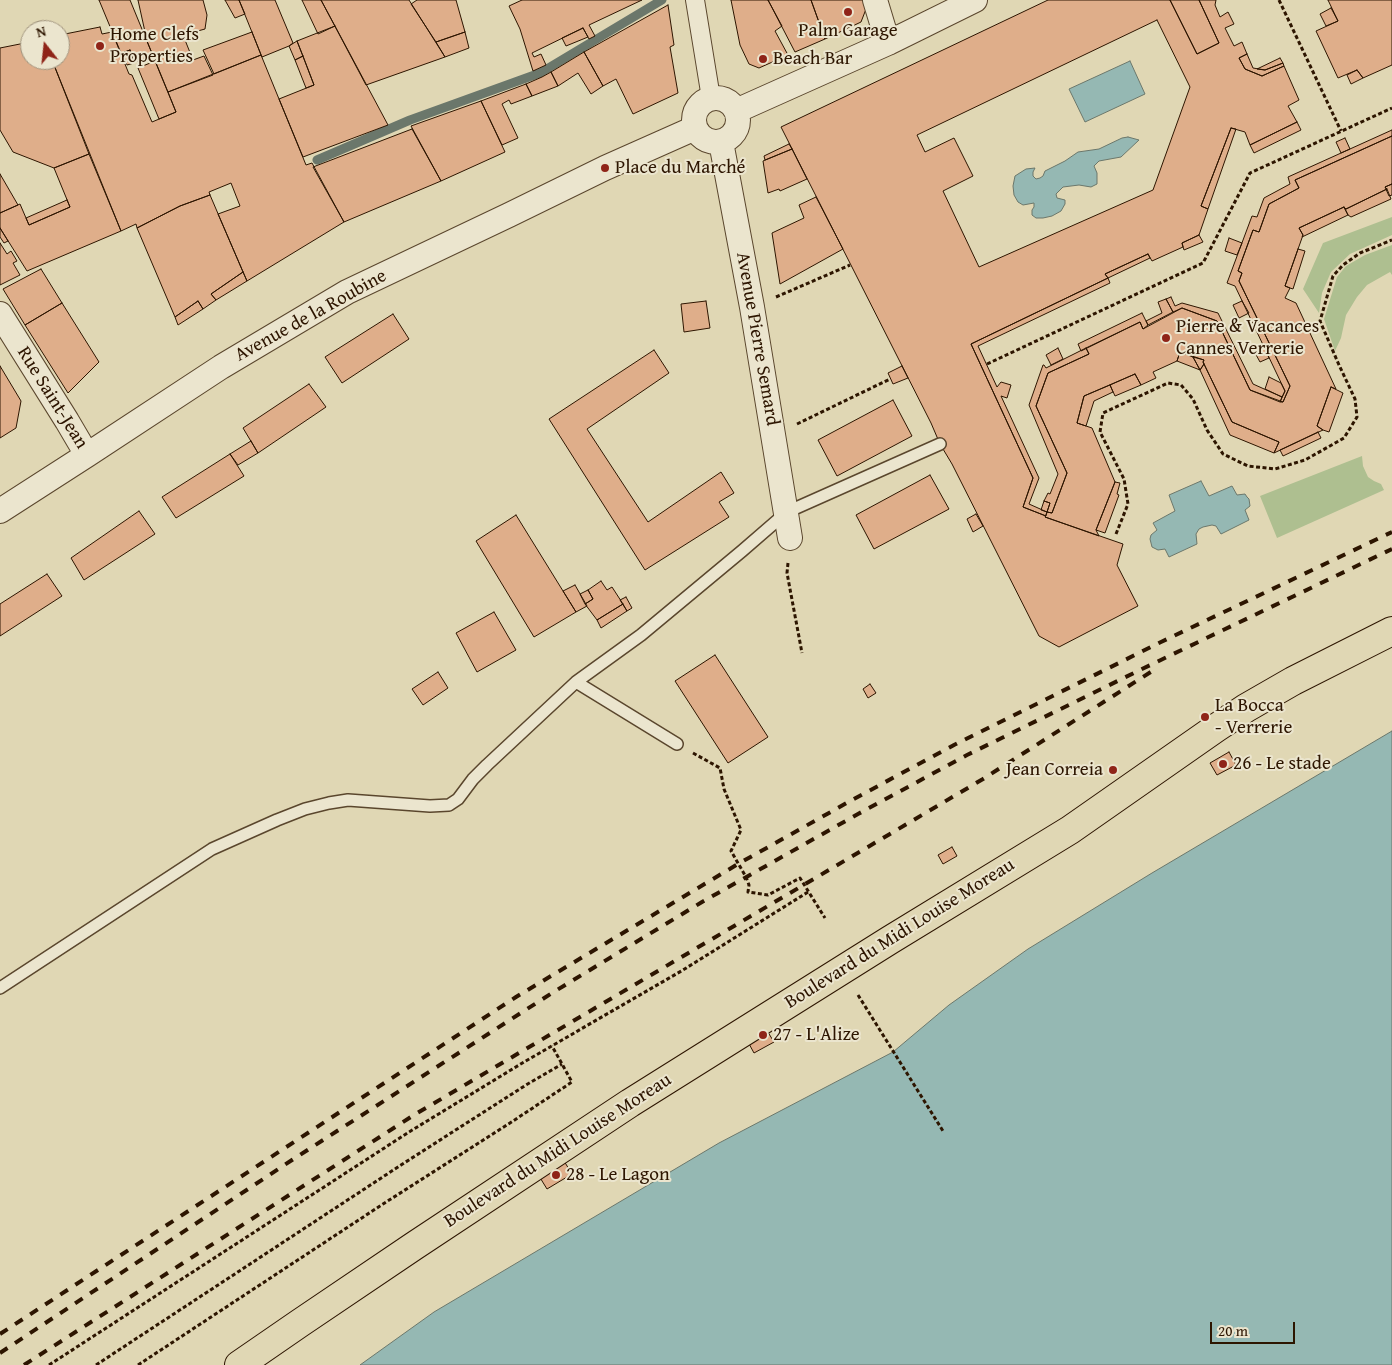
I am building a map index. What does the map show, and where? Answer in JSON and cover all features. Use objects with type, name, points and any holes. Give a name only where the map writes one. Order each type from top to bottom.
[{"type":"main road","name":"Boulevard du Midi Louise Moreau","points":[[239,1365],[630,1103],[882,944],[1070,830],[1246,708],[1293,681],[1392,631]]},
{"type":"street","points":[[695,0],[711,98]]},
{"type":"street","points":[[875,0],[888,43]]},
{"type":"street","points":[[736,111],[888,43],[975,0]]},
{"type":"street","points":[[711,98],[721,98],[728,101],[736,111],[738,125],[730,137],[721,142],[710,142],[698,134],[693,121],[694,114],[701,103],[711,98]]},
{"type":"street","name":"Avenue de la Roubine","points":[[0,511],[221,367],[347,292],[605,168],[695,128]]},
{"type":"street","name":"Avenue Pierre Semard","points":[[721,142],[752,307],[790,538]]},
{"type":"street","name":"Rue Saint-Jean","points":[[0,314],[87,456]]},
{"type":"lane","points":[[0,988],[212,849],[277,820],[329,802],[348,800],[430,806],[449,805],[458,799],[487,764],[576,682],[641,635],[787,512],[940,444]]},
{"type":"lane","points":[[576,682],[678,744]]},
{"type":"path","points":[[1279,0],[1341,131]]},
{"type":"path","points":[[987,364],[1203,263],[1250,173],[1392,108]]},
{"type":"path","points":[[1116,534],[1128,504],[1124,479],[1100,432],[1103,413],[1168,383],[1181,385],[1193,399],[1206,430],[1223,454],[1248,466],[1275,469],[1305,460],[1344,438],[1357,417],[1355,399],[1320,321],[1333,276],[1343,264],[1360,253],[1392,240]]},
{"type":"path","points":[[752,307],[850,265]]},
{"type":"path","points":[[774,435],[890,379]]},
{"type":"path","points":[[790,538],[787,573],[802,653]]},
{"type":"path","points":[[678,744],[720,768],[724,789],[741,830],[731,851],[746,877],[749,885],[748,892],[768,895],[800,878],[825,918]]},
{"type":"path","points":[[49,1365],[401,1138],[552,1046],[683,970],[808,892]]},
{"type":"path","points":[[858,995],[943,1131]]},
{"type":"path","points":[[138,1365],[572,1082],[552,1046]]},
{"type":"path","points":[[96,1365],[401,1165],[562,1064]]},
{"type":"green space","points":[[1392,217],[1392,235],[1350,254],[1331,272],[1322,293],[1319,313],[1303,289],[1323,243]]},
{"type":"green space","points":[[1392,245],[1392,275],[1390,272],[1367,285],[1357,297],[1346,315],[1341,338],[1335,351],[1324,319],[1337,277],[1346,266],[1365,255]]},
{"type":"green space","points":[[1362,456],[1363,466],[1368,477],[1381,484],[1384,490],[1277,538],[1260,496]]},
{"type":"water","points":[[1130,61],[1145,94],[1085,122],[1069,89]]},
{"type":"water","points":[[1128,137],[1139,140],[1121,157],[1099,161],[1094,166],[1097,173],[1097,184],[1091,187],[1079,185],[1063,187],[1056,194],[1057,198],[1065,200],[1065,204],[1061,211],[1052,216],[1036,218],[1032,215],[1034,203],[1023,205],[1018,202],[1014,195],[1015,176],[1026,169],[1035,168],[1033,176],[1036,179],[1040,178],[1045,171],[1078,152],[1099,149]]},
{"type":"water","points":[[1201,481],[1209,496],[1232,486],[1237,495],[1245,494],[1249,499],[1250,506],[1245,510],[1249,520],[1221,534],[1216,526],[1203,527],[1196,534],[1197,544],[1169,557],[1165,549],[1158,550],[1152,547],[1151,535],[1157,530],[1153,523],[1175,511],[1169,495]]},
{"type":"water","points":[[1392,731],[1392,1365],[360,1365],[434,1312],[719,1143],[893,1052],[949,1005],[1028,949]]},
{"type":"building","points":[[99,0],[130,0],[153,56],[135,62],[130,50],[121,53]]},
{"type":"building","points":[[138,0],[203,0],[207,15],[205,29],[183,35],[193,60],[204,56],[213,75],[168,92],[147,41]]},
{"type":"building","points":[[225,0],[239,0],[245,14],[235,18]]},
{"type":"building","points":[[239,0],[275,0],[293,43],[262,57]]},
{"type":"building","points":[[302,0],[321,0],[335,26],[318,34]]},
{"type":"building","points":[[321,0],[409,0],[445,57],[366,85]]},
{"type":"building","points":[[417,0],[456,0],[465,32],[436,42],[411,4]]},
{"type":"building","points":[[522,0],[642,0],[589,25],[595,36],[589,39],[583,28],[532,53],[534,57],[541,54],[546,65],[533,71],[520,29],[509,6]]},
{"type":"building","points":[[731,0],[768,0],[782,26],[775,31],[788,55],[759,68],[749,64],[740,45]]},
{"type":"building","points":[[768,0],[811,0],[825,39],[795,52]]},
{"type":"building","points":[[811,0],[866,0],[868,4],[861,22],[825,39]]},
{"type":"building","points":[[1048,0],[1170,0],[1197,54],[1219,43],[1199,0],[1216,0],[1215,5],[1220,17],[1228,12],[1234,24],[1225,28],[1234,46],[1242,42],[1247,54],[1239,58],[1245,69],[1262,76],[1284,66],[1299,100],[1288,106],[1297,122],[1250,145],[1245,132],[1231,128],[1201,206],[1208,209],[1199,235],[1182,243],[1183,247],[1152,261],[1148,254],[1105,274],[1108,278],[971,344],[1033,478],[1023,507],[1045,517],[1123,544],[1117,565],[1138,606],[1059,647],[1039,636],[781,127]],"holes":[[[1157,20],[1190,87],[1153,190],[979,267],[943,191],[973,176],[954,138],[925,152],[917,135]]]},
{"type":"building","points":[[1170,0],[1199,0],[1219,43],[1197,54]]},
{"type":"building","points":[[1328,0],[1392,0],[1392,65],[1363,78],[1357,70],[1338,78],[1316,31],[1338,21]]},
{"type":"building","points":[[668,5],[674,45],[670,47],[678,93],[633,114],[616,79],[603,86],[584,52]]},
{"type":"building","points":[[1331,8],[1338,21],[1326,26],[1320,14]]},
{"type":"building","points":[[335,26],[388,125],[303,157],[279,99],[314,85],[297,41]]},
{"type":"building","points":[[100,27],[102,34],[112,32],[129,74],[132,75],[152,122],[176,112],[168,92],[261,55],[306,165],[312,163],[344,222],[247,281],[218,214],[240,206],[231,183],[209,192],[210,195],[180,206],[137,228],[136,224],[121,231],[56,70],[70,70],[70,33]]},
{"type":"building","points":[[583,28],[588,37],[566,46],[562,38]]},
{"type":"building","points":[[252,32],[261,55],[214,74],[203,50]]},
{"type":"building","points":[[465,32],[469,48],[445,57],[436,42]]},
{"type":"building","points":[[297,41],[303,56],[295,60],[289,46]]},
{"type":"building","points":[[20,44],[20,70],[56,70],[89,154],[54,168],[13,152],[0,130],[0,48]]},
{"type":"building","points":[[130,50],[134,63],[127,65],[123,53]]},
{"type":"building","points":[[584,52],[603,86],[591,94],[578,73],[558,86],[551,72]]},
{"type":"building","points":[[1247,54],[1253,68],[1265,70],[1283,63],[1284,66],[1262,76],[1245,69],[1239,58]]},
{"type":"building","points":[[303,56],[314,85],[306,88],[295,60]]},
{"type":"building","points":[[1280,58],[1283,63],[1265,70],[1257,69]]},
{"type":"building","points":[[155,61],[176,112],[159,119],[138,68]]},
{"type":"building","points":[[1357,70],[1363,78],[1351,84],[1347,75]]},
{"type":"building","points":[[551,72],[558,86],[532,96],[526,84]]},
{"type":"building","points":[[526,84],[532,96],[511,104],[509,100],[502,104],[518,138],[502,145],[481,101]]},
{"type":"building","points":[[481,101],[505,152],[441,181],[411,126]]},
{"type":"building","points":[[1297,122],[1301,130],[1254,153],[1250,145]]},
{"type":"building","points":[[1231,128],[1236,129],[1208,209],[1201,206]]},
{"type":"building","points":[[412,129],[441,181],[344,222],[313,167]]},
{"type":"building","points":[[1392,130],[1392,136],[1295,180],[1299,188],[1269,204],[1259,232],[1253,230],[1238,271],[1242,273],[1239,281],[1290,386],[1283,402],[1280,402],[1285,391],[1235,286],[1227,283],[1252,216],[1257,217],[1264,198],[1290,184],[1288,177]]},
{"type":"building","name":"Pierre & Vacances Cannes Verrerie","points":[[1392,136],[1392,184],[1385,187],[1387,189],[1346,209],[1344,207],[1299,228],[1303,235],[1285,286],[1290,288],[1285,298],[1296,303],[1336,389],[1331,387],[1317,426],[1323,430],[1274,453],[1279,442],[1232,422],[1203,362],[1204,360],[1180,352],[1177,361],[1153,372],[1156,378],[1141,385],[1135,374],[1084,396],[1077,423],[1092,428],[1115,482],[1096,530],[1099,536],[1045,517],[1047,512],[1052,513],[1067,473],[1036,406],[1048,373],[1089,354],[1086,348],[1140,322],[1143,329],[1182,308],[1217,321],[1250,390],[1283,402],[1290,386],[1239,281],[1242,273],[1238,271],[1253,230],[1259,232],[1269,204],[1299,188],[1295,180]]},
{"type":"building","points":[[1345,138],[1350,149],[1341,153],[1336,142]]},
{"type":"building","points":[[789,144],[792,149],[765,160],[764,156]]},
{"type":"building","points":[[792,149],[807,179],[780,191],[779,189],[768,193],[763,161]]},
{"type":"building","points":[[89,154],[121,231],[27,271],[0,228],[0,213],[20,204],[29,225],[70,207],[54,168]]},
{"type":"building","points":[[0,174],[18,205],[0,213]]},
{"type":"building","points":[[1392,184],[1392,195],[1389,196],[1385,187]]},
{"type":"building","points":[[1387,189],[1391,199],[1351,217],[1348,215],[1344,207],[1346,209]]},
{"type":"building","points":[[210,195],[243,272],[211,294],[216,300],[203,309],[198,301],[175,317],[137,228],[180,206]]},
{"type":"building","points":[[816,197],[843,249],[780,284],[772,233],[804,218],[799,205]]},
{"type":"building","points":[[67,200],[70,207],[29,225],[26,218]]},
{"type":"building","points":[[1344,207],[1348,215],[1302,237],[1303,235],[1299,228]]},
{"type":"building","points":[[0,228],[8,241],[4,243],[0,237]]},
{"type":"building","points":[[1199,235],[1203,242],[1184,250],[1182,243]]},
{"type":"building","points":[[1229,238],[1242,243],[1237,255],[1225,251]]},
{"type":"building","points":[[0,243],[7,254],[11,251],[17,261],[13,263],[20,275],[0,285]]},
{"type":"building","points":[[1298,249],[1305,251],[1293,289],[1285,286]]},
{"type":"building","points":[[1148,254],[1150,258],[1108,278],[1105,274]]},
{"type":"building","points":[[41,269],[62,303],[25,325],[3,289]]},
{"type":"building","points":[[243,272],[247,281],[216,300],[211,294]]},
{"type":"building","points":[[1108,278],[1110,283],[978,346],[997,387],[1001,382],[1011,385],[1007,398],[1001,396],[1039,478],[1029,504],[1047,512],[1046,516],[1023,507],[1033,478],[971,344]]},
{"type":"building","points":[[1171,297],[1175,306],[1182,303],[1218,313],[1253,384],[1282,397],[1280,402],[1250,390],[1217,321],[1182,308],[1173,312],[1166,299]]},
{"type":"building","points":[[1166,299],[1173,312],[1148,325],[1146,321],[1162,313],[1158,302]]},
{"type":"building","points":[[198,301],[203,309],[178,325],[175,317]]},
{"type":"building","points":[[706,301],[710,328],[684,332],[681,304]]},
{"type":"building","points":[[1242,301],[1249,313],[1239,318],[1233,305]]},
{"type":"building","points":[[62,303],[99,362],[68,393],[25,325]]},
{"type":"building","points":[[1142,313],[1148,325],[1143,329],[1140,322],[1081,351],[1078,344]]},
{"type":"building","points":[[393,314],[409,339],[342,383],[325,357]]},
{"type":"building","points":[[1264,347],[1269,358],[1260,362],[1254,351]]},
{"type":"building","points":[[1058,348],[1063,359],[1051,365],[1046,355]]},
{"type":"building","points":[[1086,348],[1089,354],[1048,373],[1036,406],[1067,473],[1052,513],[1047,512],[1050,503],[1044,501],[1048,493],[1050,494],[1058,474],[1029,405],[1043,365],[1046,368]]},
{"type":"building","points":[[654,350],[669,373],[587,429],[648,522],[721,472],[734,493],[719,502],[729,517],[645,570],[549,419]]},
{"type":"building","points":[[1180,352],[1193,357],[1200,370],[1177,361]]},
{"type":"building","points":[[1193,357],[1204,360],[1200,370]]},
{"type":"building","points":[[1204,364],[1232,422],[1279,442],[1274,453],[1230,435],[1200,370]]},
{"type":"building","points":[[0,366],[21,401],[16,428],[0,438]]},
{"type":"building","points":[[902,366],[908,378],[893,384],[888,373]]},
{"type":"building","points":[[1135,374],[1141,385],[1115,396],[1110,385]]},
{"type":"building","points":[[1269,377],[1281,383],[1285,391],[1282,397],[1265,389]]},
{"type":"building","points":[[309,384],[326,407],[258,453],[243,428]]},
{"type":"building","points":[[1110,385],[1113,392],[1094,401],[1086,426],[1077,423],[1084,396]]},
{"type":"building","points":[[1331,387],[1343,393],[1329,432],[1317,426]]},
{"type":"building","points":[[893,400],[912,436],[837,476],[818,440]]},
{"type":"building","points":[[1318,432],[1321,438],[1283,456],[1280,450]]},
{"type":"building","points":[[251,441],[258,453],[238,465],[230,454]]},
{"type":"building","points":[[230,454],[244,476],[176,518],[162,497]]},
{"type":"building","points":[[930,475],[949,509],[874,549],[856,515]]},
{"type":"building","points":[[1115,482],[1120,483],[1117,494],[1119,495],[1105,533],[1096,530]]},
{"type":"building","points":[[1044,501],[1050,503],[1047,512],[1041,510]]},
{"type":"building","points":[[139,511],[155,534],[84,580],[71,558]]},
{"type":"building","points":[[976,514],[983,526],[973,532],[967,519]]},
{"type":"building","points":[[516,515],[576,612],[534,637],[476,541]]},
{"type":"building","points":[[47,574],[62,596],[0,636],[0,604]]},
{"type":"building","points":[[601,581],[607,590],[612,587],[623,604],[597,620],[585,604],[593,599],[588,590]]},
{"type":"building","points":[[575,585],[587,606],[576,612],[563,591]]},
{"type":"building","points":[[588,590],[593,599],[585,604],[580,594]]},
{"type":"building","points":[[626,597],[632,608],[627,611],[620,600]]},
{"type":"building","points":[[623,604],[627,611],[601,628],[597,620]]},
{"type":"building","points":[[494,612],[516,650],[477,672],[456,633]]},
{"type":"building","points":[[715,655],[768,737],[728,763],[675,681]]},
{"type":"building","points":[[438,672],[448,688],[423,705],[412,689]]},
{"type":"building","points":[[870,684],[876,693],[868,698],[863,689]]},
{"type":"building","name":"26 - Le stade","points":[[1229,752],[1236,765],[1217,775],[1210,763]]},
{"type":"building","points":[[952,847],[957,856],[943,864],[938,855]]},
{"type":"building","name":"27 - L'Alize","points":[[766,1029],[774,1042],[754,1053],[748,1042]]},
{"type":"building","name":"28 - Le Lagon","points":[[564,1161],[572,1174],[547,1189],[539,1176]]},
{"type":"waterway","points":[[317,160],[410,120],[540,73],[662,0]]},
{"type":"railway","points":[[0,1334],[516,997],[738,864],[954,745],[1161,642],[1392,532]]},
{"type":"railway","points":[[0,1353],[292,1160],[552,993],[702,902],[967,755],[1392,549]]},
{"type":"railway","points":[[24,1365],[414,1115],[983,779],[1157,668]]},
{"type":"place","name":"Palm Garage","points":[[848,12]]},
{"type":"place","name":"Home Clefs Properties","points":[[100,46]]},
{"type":"place","name":"Beach Bar","points":[[763,59]]},
{"type":"place","name":"Place du Marché","points":[[605,168]]},
{"type":"place","name":"Pierre & Vacances Cannes Verrerie","points":[[1166,338]]},
{"type":"place","name":"La Bocca - Verrerie","points":[[1205,717]]},
{"type":"place","name":"26 - Le stade","points":[[1223,764]]},
{"type":"place","name":"Jean Correia","points":[[1113,770]]},
{"type":"place","name":"27 - L'Alize","points":[[763,1035]]},
{"type":"place","name":"28 - Le Lagon","points":[[556,1175]]}]
